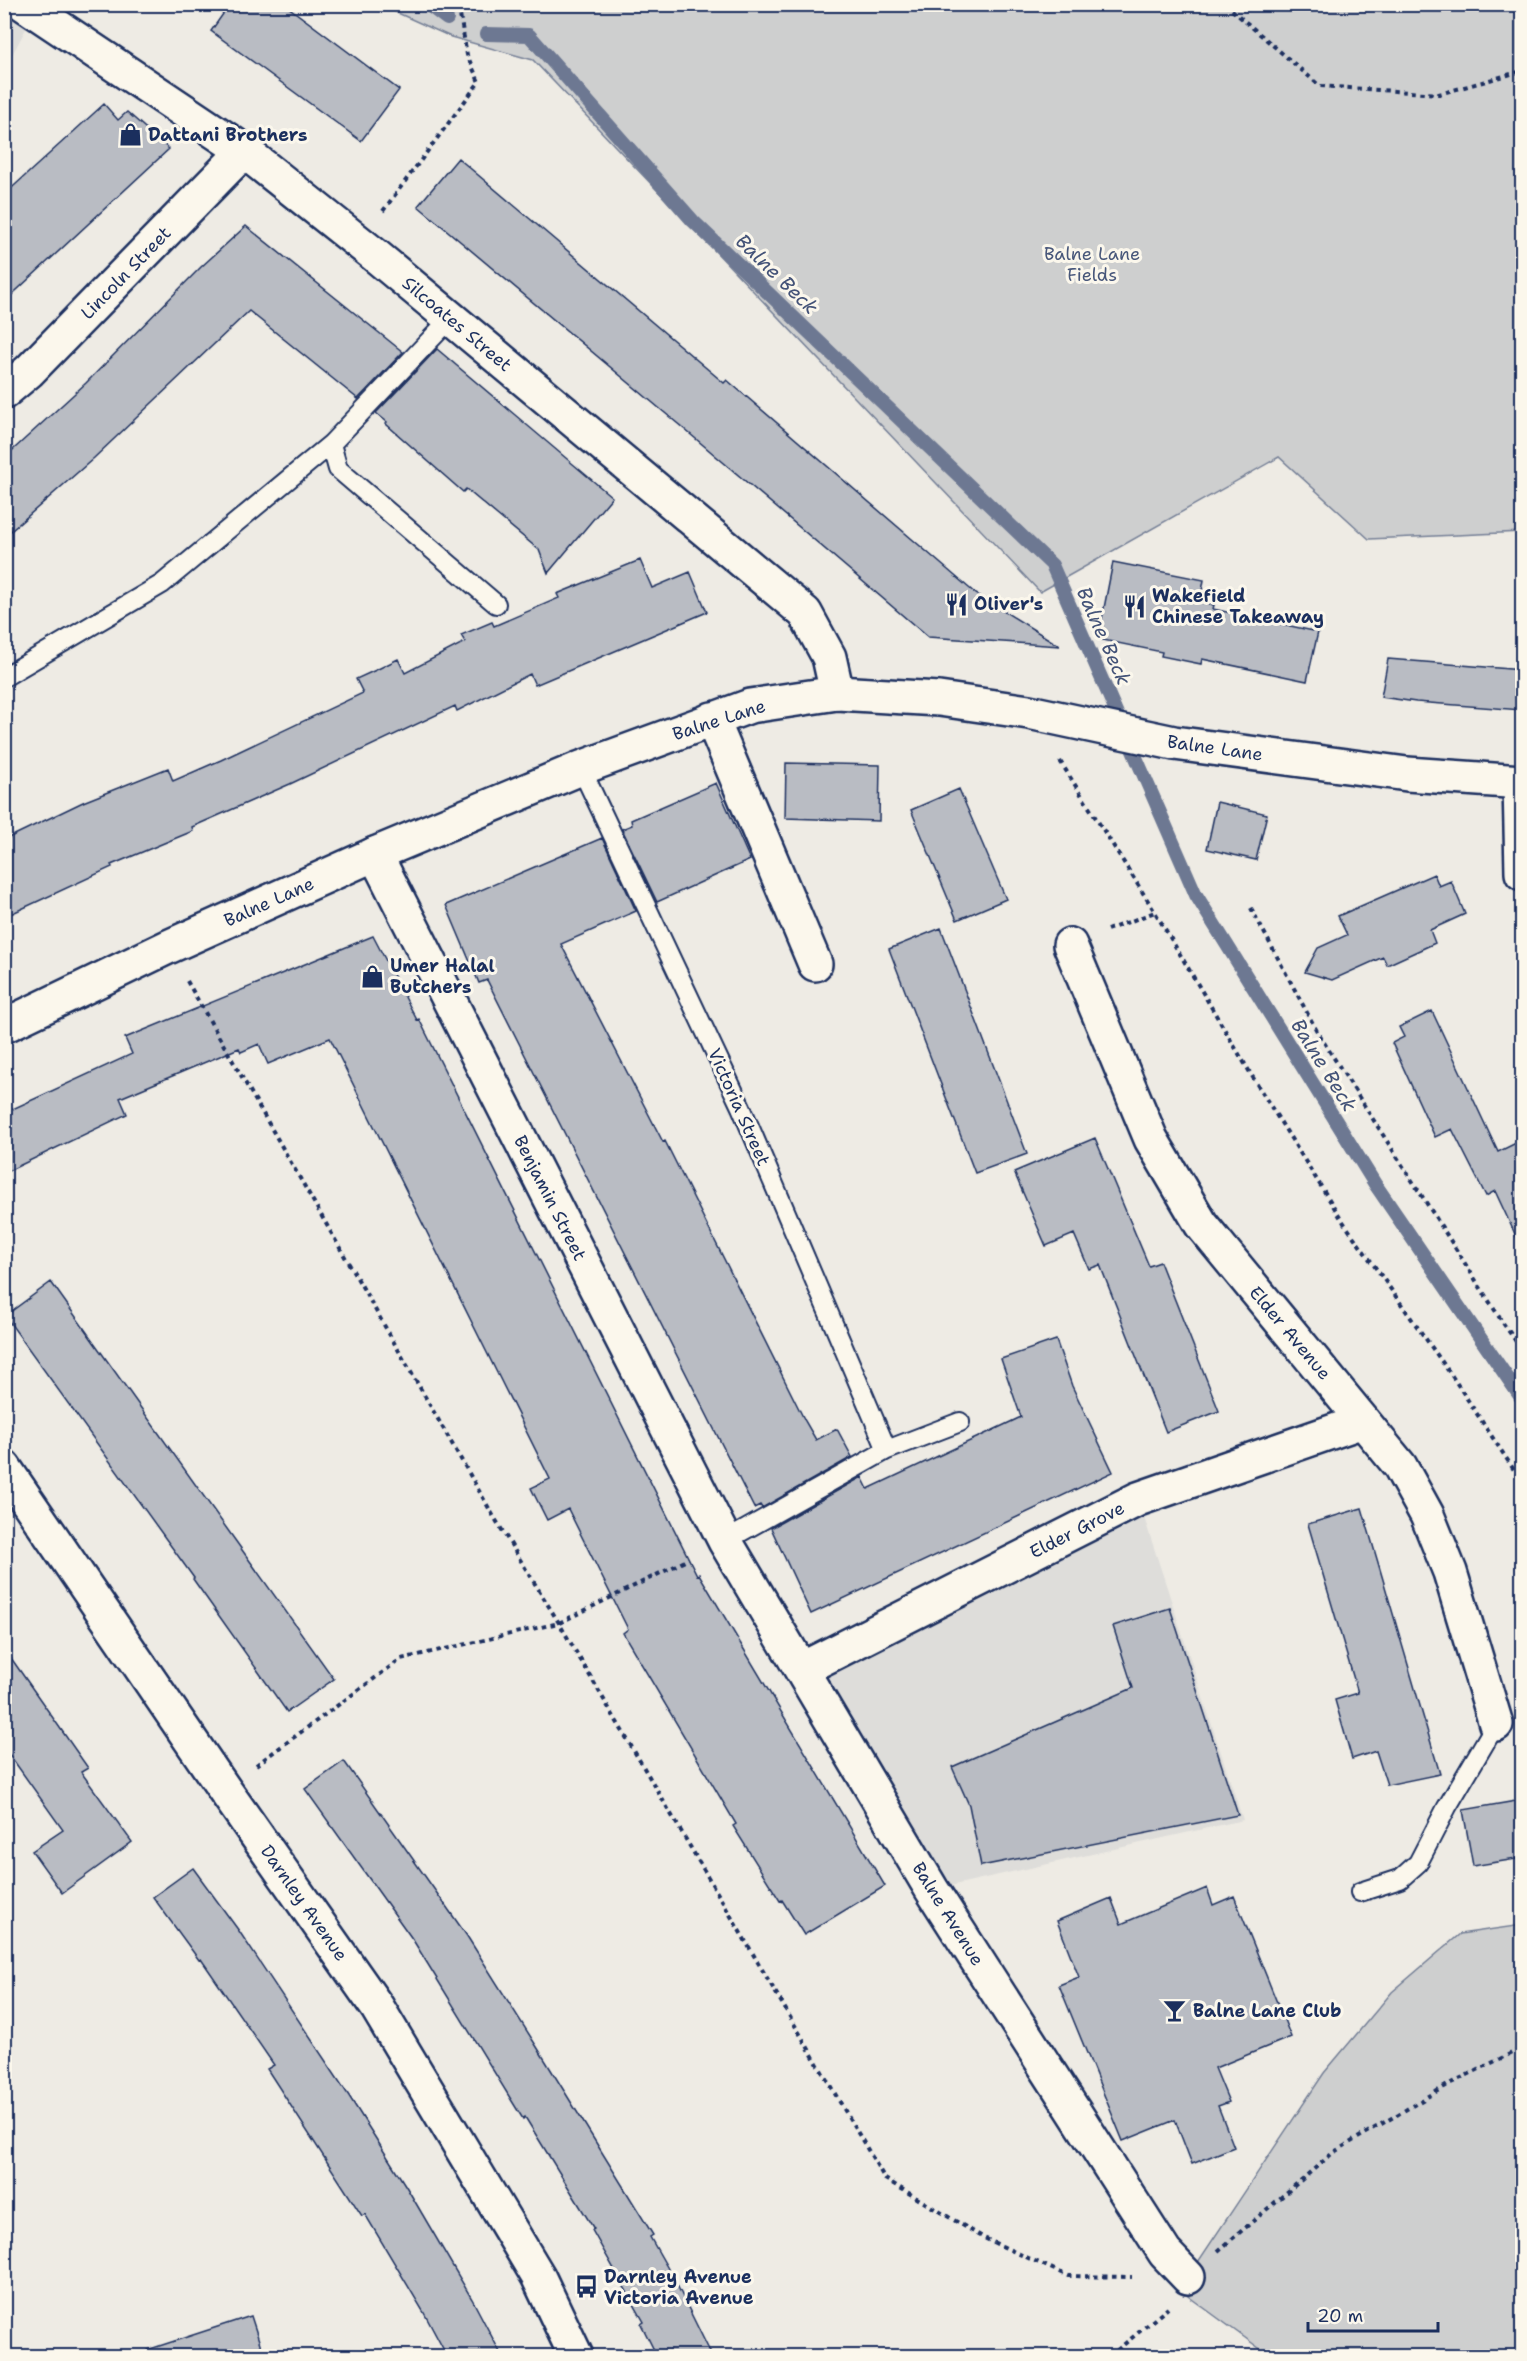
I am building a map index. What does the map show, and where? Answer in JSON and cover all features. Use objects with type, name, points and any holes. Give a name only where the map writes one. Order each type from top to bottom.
[{"type":"street","name":"Silcoates Street","points":[[24,4],[244,151],[359,243],[805,613],[829,657],[837,693]]},
{"type":"street","name":"Lincoln Street","points":[[4,392],[30,371],[244,151]]},
{"type":"street","name":"Balne Lane","points":[[4,1026],[168,947],[375,854],[581,768],[750,705],[837,693],[939,699],[1029,712],[1174,743],[1407,774],[1521,782]]},
{"type":"street","points":[[712,719],[815,964]]},
{"type":"street","points":[[1521,782],[1522,873]]},
{"type":"street","name":"Benjamin Street","points":[[375,854],[725,1541]]},
{"type":"street","name":"Elder Avenue","points":[[1070,945],[1151,1139],[1201,1224],[1400,1466],[1427,1515],[1450,1572],[1496,1724]]},
{"type":"street","name":"Elder Grove","points":[[802,1669],[1138,1499],[1363,1420]]},
{"type":"street","name":"Darnley Avenue","points":[[4,1467],[224,1789],[377,2007],[538,2276],[576,2356]]},
{"type":"street","name":"Balne Avenue","points":[[725,1541],[932,1890],[1165,2253],[1188,2277]]},
{"type":"lane","points":[[4,677],[162,584],[331,444],[450,319]]},
{"type":"lane","points":[[331,444],[338,469],[496,604]]},
{"type":"lane","name":"Victoria Street","points":[[581,768],[741,1107],[887,1449]]},
{"type":"lane","points":[[725,1541],[887,1449],[960,1422]]},
{"type":"lane","points":[[1360,1892],[1400,1879],[1418,1863],[1447,1807],[1496,1724]]},
{"type":"path","points":[[359,243],[479,82],[467,55],[458,4]]},
{"type":"path","points":[[1225,4],[1320,86],[1439,94],[1522,71]]},
{"type":"path","points":[[1029,712],[1155,912],[1257,1086],[1338,1213],[1452,1376],[1522,1482]]},
{"type":"path","points":[[1251,908],[1318,1033],[1496,1313],[1522,1350]]},
{"type":"path","points":[[1070,945],[1155,912]]},
{"type":"path","points":[[168,947],[488,1507],[559,1623],[885,2178],[984,2238],[1068,2276],[1188,2277]]},
{"type":"path","points":[[224,1789],[401,1659],[559,1623],[725,1541]]},
{"type":"path","points":[[1110,2356],[1185,2294],[1188,2277],[1334,2152],[1451,2083],[1522,2048]]},
{"type":"shaded area","points":[[5,5],[24,5],[36,10],[5,68]]},
{"type":"shaded area","points":[[1138,1499],[1243,1820],[932,1890],[802,1669]]},
{"type":"green space","name":"Balne Lane Fields","points":[[380,5],[1522,5],[1522,532],[1369,539],[1279,457],[1040,592],[533,60],[451,37]]},
{"type":"green space","points":[[1522,1925],[1522,2356],[1270,2356],[1185,2294],[1188,2277],[1324,2073],[1392,1992],[1460,1934]]},
{"type":"building","points":[[230,4],[284,4],[399,90],[361,141],[211,31]]},
{"type":"building","points":[[104,104],[118,120],[127,112],[169,149],[4,302],[4,195]]},
{"type":"building","points":[[458,158],[724,383],[727,380],[976,594],[1060,646],[928,637],[418,206]]},
{"type":"building","points":[[246,226],[403,352],[358,399],[249,311],[94,458],[4,537],[4,458],[86,383],[201,267]]},
{"type":"building","points":[[437,349],[612,497],[548,573],[539,550],[466,489],[463,492],[376,413]]},
{"type":"building","points":[[640,560],[652,588],[690,572],[707,612],[535,685],[530,674],[457,711],[455,706],[290,784],[192,827],[193,831],[111,865],[112,867],[4,917],[4,840],[83,802],[168,768],[173,781],[221,760],[363,693],[356,679],[398,659],[405,673],[465,642],[461,635],[492,622],[494,626],[559,598],[557,594]]},
{"type":"building","points":[[1113,562],[1204,580],[1200,602],[1214,605],[1213,609],[1318,632],[1307,681],[1202,659],[1201,664],[1161,656],[1162,652],[1098,639]]},
{"type":"building","points":[[1388,659],[1522,670],[1522,710],[1381,697]]},
{"type":"building","points":[[786,763],[880,765],[879,821],[785,818]]},
{"type":"building","points":[[716,783],[750,860],[657,902],[622,829],[632,825],[631,820]]},
{"type":"building","points":[[959,789],[1006,899],[957,920],[911,810]]},
{"type":"building","points":[[1217,802],[1267,814],[1256,860],[1207,849]]},
{"type":"building","points":[[602,838],[636,911],[561,944],[663,1142],[665,1141],[805,1421],[816,1440],[837,1429],[852,1457],[762,1508],[760,1505],[754,1508],[487,980],[479,983],[446,905]]},
{"type":"building","points":[[1434,874],[1439,886],[1451,881],[1465,914],[1430,930],[1435,943],[1387,965],[1383,957],[1332,980],[1305,972],[1318,948],[1347,935],[1338,916]]},
{"type":"building","points":[[941,928],[1027,1154],[975,1173],[889,949]]},
{"type":"building","points":[[373,936],[417,1020],[419,1019],[697,1575],[699,1574],[885,1886],[804,1935],[733,1826],[736,1824],[623,1633],[628,1629],[568,1509],[547,1520],[531,1488],[550,1479],[330,1038],[268,1064],[259,1044],[241,1052],[239,1048],[120,1098],[127,1114],[4,1173],[4,1113],[132,1054],[125,1038]]},
{"type":"building","points":[[1432,1011],[1498,1152],[1522,1140],[1522,1249],[1495,1191],[1486,1196],[1452,1129],[1435,1137],[1392,1043],[1404,1037],[1399,1027]]},
{"type":"building","points":[[1095,1138],[1149,1266],[1160,1262],[1219,1411],[1166,1432],[1100,1265],[1089,1269],[1074,1234],[1046,1246],[1014,1172]]},
{"type":"building","points":[[51,1282],[334,1679],[287,1712],[194,1578],[5,1316]]},
{"type":"building","points":[[1056,1340],[1072,1386],[1113,1472],[811,1614],[771,1528],[862,1477],[868,1489],[1021,1417],[1001,1359]]},
{"type":"building","points":[[1362,1508],[1440,1774],[1387,1785],[1376,1751],[1352,1759],[1335,1700],[1358,1693],[1308,1524]]},
{"type":"building","points":[[1170,1608],[1238,1815],[981,1866],[969,1805],[952,1767],[1133,1688],[1113,1626]]},
{"type":"building","points":[[4,1648],[88,1768],[81,1772],[132,1842],[62,1893],[32,1851],[63,1830],[4,1747]]},
{"type":"building","points":[[344,1761],[467,1936],[537,2047],[653,2235],[650,2237],[675,2281],[712,2356],[657,2356],[641,2324],[644,2322],[592,2230],[594,2229],[525,2117],[523,2119],[413,1940],[305,1789]]},
{"type":"building","points":[[1522,1800],[1522,1858],[1473,1866],[1463,1810]]},
{"type":"building","points":[[193,1868],[239,1931],[349,2096],[407,2188],[472,2299],[502,2356],[447,2356],[365,2214],[362,2216],[267,2069],[274,2065],[201,1959],[199,1960],[153,1897]]},
{"type":"building","name":"Balne Lane Club","points":[[1207,1888],[1213,1905],[1234,1896],[1291,2037],[1215,2068],[1229,2102],[1218,2106],[1234,2147],[1192,2164],[1175,2120],[1123,2141],[1059,1985],[1079,1977],[1057,1921],[1111,1898],[1121,1924]]},
{"type":"building","points":[[251,2316],[264,2356],[148,2356],[147,2350]]},
{"type":"waterway","name":"Balne Beck","points":[[427,4],[447,19]]},
{"type":"waterway","name":"Balne Beck","points":[[486,34],[529,35],[693,221],[1052,565],[1196,895],[1375,1184],[1522,1399]]},
{"type":"place","name":"Dattani Brothers","points":[[130,135]]},
{"type":"place","name":"Oliver's","points":[[956,604]]},
{"type":"place","name":"Wakefield Chinese Takeaway","points":[[1134,606]]},
{"type":"place","name":"Umer Halal Butchers","points":[[372,976]]},
{"type":"place","name":"Balne Lane Club","points":[[1175,2011]]},
{"type":"place","name":"Darnley Avenue Victoria Avenue","points":[[586,2287]]}]
